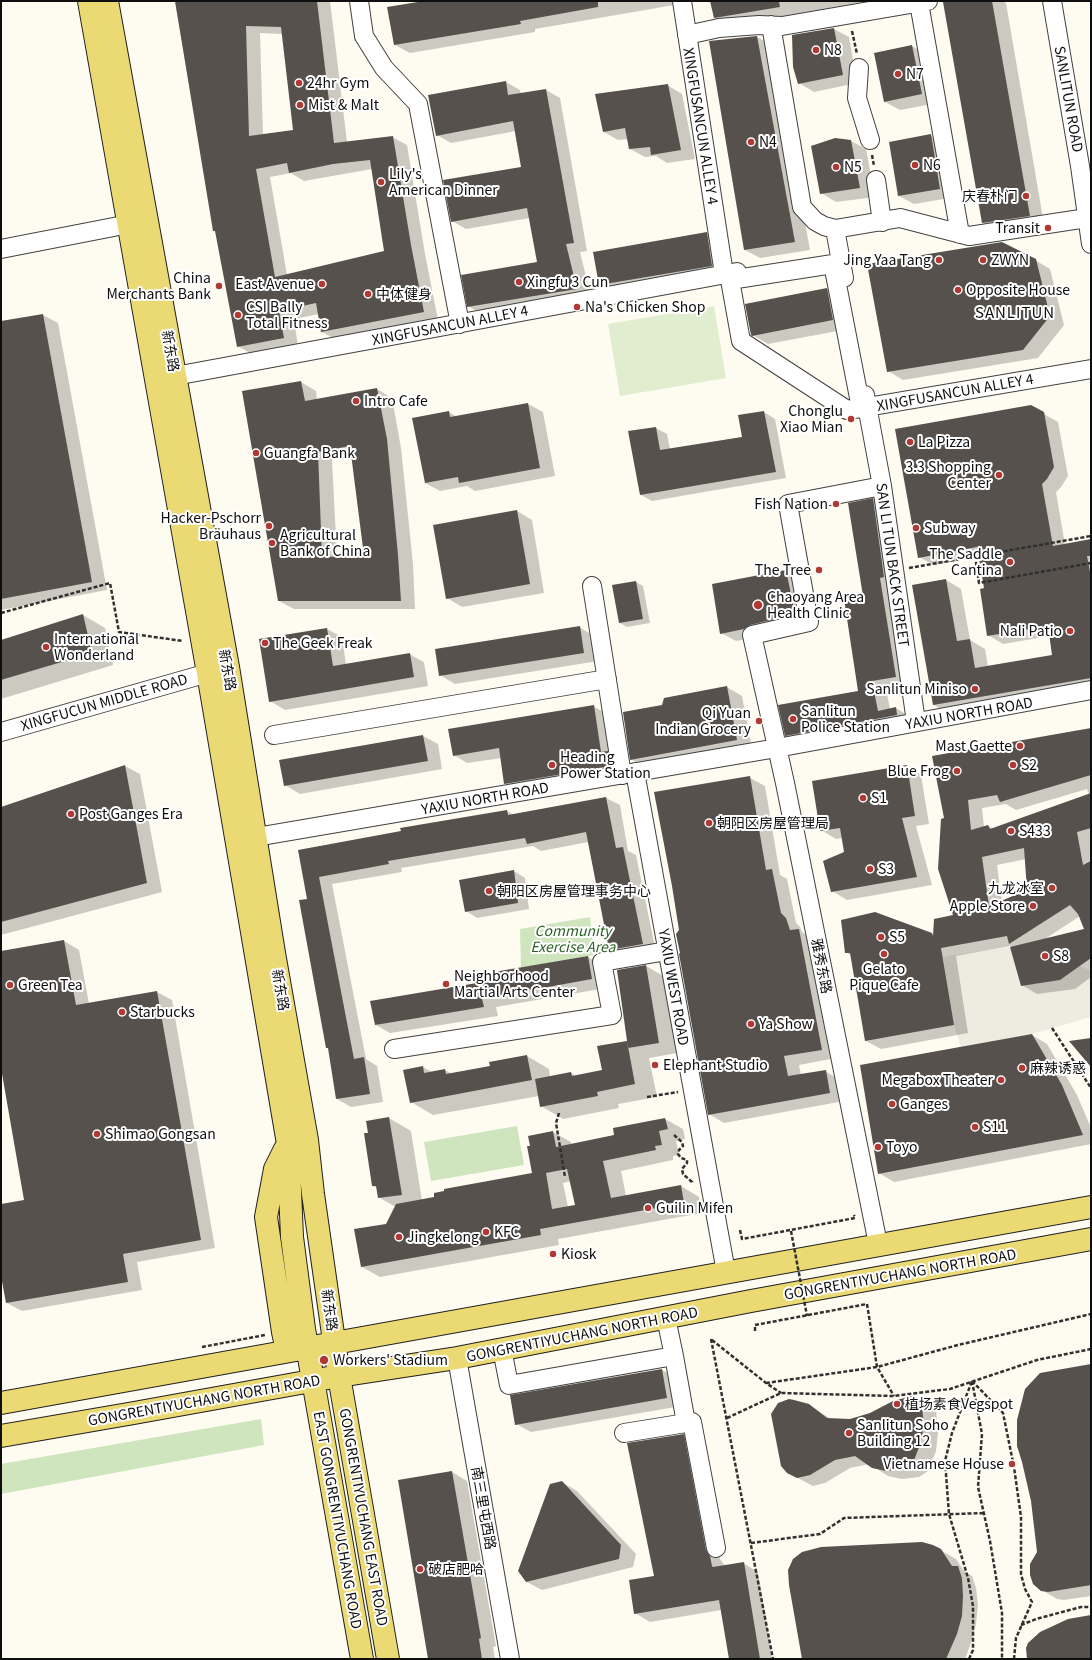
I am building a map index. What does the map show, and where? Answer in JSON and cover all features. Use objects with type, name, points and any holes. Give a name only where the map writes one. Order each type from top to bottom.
[{"type":"main road","name":"新东路","points":[[89,1],[208,672],[288,1144],[292,1237],[304,1329],[314,1380]]},
{"type":"main road","name":"新东路","points":[[107,1],[228,667],[274,953],[307,1140],[313,1194],[339,1376]]},
{"type":"main road","points":[[287,1350],[282,1332],[266,1217],[275,1168],[288,1144]]},
{"type":"main road","points":[[1,1403],[287,1350],[1091,1207]]},
{"type":"main road","name":"GONGRENTIYUCHANG NORTH ROAD","points":[[1,1436],[314,1380],[457,1358],[1091,1238]]},
{"type":"main road","name":"GONGRENTIYUCHANG EAST ROAD","points":[[339,1376],[388,1659]]},
{"type":"main road","name":"EAST GONGRENTIYUCHANG ROAD","points":[[314,1380],[362,1659]]},
{"type":"street","points":[[359,1],[364,36],[384,68],[418,104],[460,324]]},
{"type":"street","name":"XINGFUSANCUN ALLEY 4","points":[[682,1],[727,277]]},
{"type":"street","name":"SANLITUN ROAD","points":[[1052,1],[1086,165],[1087,218],[1091,244]]},
{"type":"street","points":[[687,35],[720,28],[851,23],[923,2],[960,234]]},
{"type":"street","points":[[770,26],[802,207],[815,221],[824,226],[835,229],[900,218],[969,236],[1087,218]]},
{"type":"street","points":[[860,68],[856,98],[870,140]]},
{"type":"street","points":[[876,180],[882,222]]},
{"type":"street","points":[[1,249],[129,224]]},
{"type":"street","points":[[835,229],[840,255],[864,407],[847,410],[740,341],[727,277],[840,255]]},
{"type":"street","name":"XINGFUSANCUN ALLEY 4","points":[[175,376],[727,277],[834,264],[864,407],[1091,369]]},
{"type":"street","name":"SAN LI TUN BACK STREET","points":[[864,407],[882,486],[916,722]]},
{"type":"street","name":"雅秀东路","points":[[878,1244],[777,748],[752,635],[809,622],[788,504],[882,486]]},
{"type":"street","name":"YAXIU WEST ROAD","points":[[592,586],[606,678],[667,951],[726,1272]]},
{"type":"street","name":"XINGFUCUN MIDDLE ROAD","points":[[1,732],[208,672]]},
{"type":"street","points":[[274,735],[606,678]]},
{"type":"street","name":"YAXIU NORTH ROAD","points":[[256,837],[777,748],[1091,690]]},
{"type":"street","points":[[394,1049],[612,1015],[602,962],[667,951]]},
{"type":"street","points":[[666,1318],[686,1423]]},
{"type":"street","points":[[502,1349],[509,1385],[674,1356]]},
{"type":"street","name":"南三里屯西路","points":[[457,1358],[510,1659]]},
{"type":"street","points":[[624,1433],[692,1422],[716,1548]]},
{"type":"path","points":[[851,23],[860,68]]},
{"type":"path","points":[[870,140],[876,180]]},
{"type":"path","points":[[895,571],[1091,536]]},
{"type":"path","points":[[974,556],[979,583],[1091,563]]},
{"type":"path","points":[[1,613],[110,583],[119,632],[183,641]]},
{"type":"path","points":[[1052,1028],[1091,1088]]},
{"type":"path","points":[[647,1097],[692,1090]]},
{"type":"path","points":[[559,1112],[556,1123],[565,1177]]},
{"type":"path","points":[[674,1135],[682,1142],[683,1146],[678,1150],[678,1154],[680,1158],[687,1160],[688,1163],[682,1169],[683,1174],[692,1182],[694,1192]]},
{"type":"path","points":[[740,1230],[742,1239],[855,1218]]},
{"type":"path","points":[[791,1231],[807,1316]]},
{"type":"path","points":[[755,1331],[755,1325],[868,1304],[877,1367],[894,1396]]},
{"type":"path","points":[[766,1383],[877,1367],[958,1345],[1091,1314]]},
{"type":"path","points":[[773,1659],[711,1339],[766,1383],[781,1393]]},
{"type":"path","points":[[726,1418],[781,1393],[894,1396],[950,1389],[1037,1360],[1091,1349]]},
{"type":"path","points":[[972,1381],[982,1434],[978,1487],[1002,1613],[1002,1659]]},
{"type":"path","points":[[969,1659],[973,1650],[972,1606],[968,1578],[949,1514],[945,1461],[952,1433],[972,1381]]},
{"type":"path","points":[[972,1381],[1003,1413],[1014,1467],[1021,1517],[1021,1574],[1025,1589],[1032,1602],[1020,1626],[1016,1638],[1014,1659]]},
{"type":"path","points":[[751,1543],[820,1534],[844,1518],[984,1513]]},
{"type":"path","points":[[1020,1626],[1042,1618],[1081,1608],[1091,1607]]},
{"type":"green space","points":[[714,306],[726,378],[620,396],[608,324]]},
{"type":"green space","name":"Community Exercise Area","points":[[590,917],[594,955],[521,968],[520,929]]},
{"type":"green space","points":[[517,1126],[524,1165],[431,1181],[424,1142]]},
{"type":"green space","points":[[261,1419],[264,1445],[1,1494],[1,1464]]},
{"type":"shaded area","points":[[1010,947],[1021,986],[1060,980],[1080,966],[1091,971],[1091,1017],[1032,1034],[961,1047],[954,1025],[943,957]]},
{"type":"building","points":[[175,1],[317,1],[334,143],[393,136],[424,312],[321,332],[316,303],[279,311],[284,338],[237,347],[215,231],[213,231]],"holes":[[[246,26],[281,27],[293,130],[249,136]],[[370,160],[384,251],[275,277],[256,169],[287,163],[289,173],[333,164]]]},
{"type":"building","points":[[424,1],[598,1],[598,7],[520,21],[521,24],[394,45],[387,7]]},
{"type":"building","points":[[710,1],[779,1],[780,7],[714,18]]},
{"type":"building","points":[[992,1],[1030,216],[982,223],[943,2]]},
{"type":"building","name":"N8","points":[[834,28],[843,75],[798,84],[793,67],[792,35]]},
{"type":"building","name":"N4","points":[[757,36],[795,242],[744,250],[709,41]]},
{"type":"building","name":"N7","points":[[912,45],[922,94],[884,102],[874,53]]},
{"type":"building","points":[[506,81],[508,95],[546,89],[574,243],[566,244],[577,289],[467,307],[461,275],[537,262],[527,208],[451,222],[443,180],[521,167],[513,121],[436,136],[428,95]]},
{"type":"building","points":[[668,84],[681,150],[651,155],[650,147],[629,149],[625,128],[603,132],[595,94]]},
{"type":"building","name":"N6","points":[[931,134],[940,189],[898,196],[889,142]]},
{"type":"building","name":"N5","points":[[835,138],[851,140],[860,188],[820,194],[811,146]]},
{"type":"building","points":[[707,232],[712,266],[599,285],[593,252]]},
{"type":"building","name":"Opposite House","points":[[1002,242],[1036,259],[1050,316],[1023,350],[887,372],[867,264]]},
{"type":"building","points":[[827,288],[833,320],[751,335],[745,304]]},
{"type":"building","points":[[43,314],[92,582],[1,599],[1,321]]},
{"type":"building","points":[[301,381],[305,401],[377,388],[387,439],[401,601],[278,601],[242,391]],"holes":[[[350,446],[364,556],[322,557],[318,452]]]},
{"type":"building","points":[[528,403],[540,468],[459,483],[458,477],[425,483],[412,418],[449,411],[450,417]]},
{"type":"building","points":[[1031,405],[1044,412],[1054,467],[1047,479],[1042,484],[1053,546],[1091,539],[1091,556],[1087,556],[1091,577],[1091,678],[933,705],[912,585],[946,579],[957,641],[970,639],[975,668],[1052,655],[1048,626],[987,636],[980,589],[984,588],[977,547],[918,558],[895,429]]},
{"type":"building","points":[[764,411],[776,472],[640,495],[628,431],[656,427],[660,450],[742,437],[738,415]]},
{"type":"building","points":[[873,498],[884,577],[880,578],[896,677],[872,681],[878,711],[896,707],[897,715],[785,736],[778,705],[858,691],[844,599],[863,596],[848,503]]},
{"type":"building","points":[[517,510],[530,584],[446,599],[433,525]]},
{"type":"building","points":[[786,570],[795,614],[750,625],[744,629],[720,634],[712,584]]},
{"type":"building","points":[[636,581],[643,619],[619,623],[612,585]]},
{"type":"building","name":"International Wonderland","points":[[83,614],[92,653],[1,680],[1,640]]},
{"type":"building","points":[[580,626],[584,653],[439,676],[435,649]]},
{"type":"building","points":[[327,628],[333,666],[410,653],[414,677],[269,702],[259,639]]},
{"type":"building","points":[[727,686],[737,740],[630,760],[623,712],[662,705],[664,698]]},
{"type":"building","points":[[594,705],[601,752],[608,751],[610,766],[504,784],[499,748],[453,756],[448,729]]},
{"type":"building","points":[[1091,728],[1091,775],[1000,802],[997,795],[968,800],[971,830],[988,825],[990,829],[1091,793],[1091,828],[1077,832],[1083,865],[1091,861],[1091,958],[1060,980],[1021,986],[1010,947],[1084,929],[1078,914],[1070,905],[1009,944],[1007,936],[941,948],[954,1025],[865,1041],[850,953],[845,953],[841,920],[875,912],[932,933],[933,936],[934,919],[953,915],[938,869],[941,819],[944,818],[932,756]],"holes":[[[1024,848],[1027,890],[989,906],[982,857]]]},
{"type":"building","points":[[423,735],[428,761],[284,786],[279,760]]},
{"type":"building","points":[[125,765],[147,883],[1,922],[1,807]]},
{"type":"building","points":[[907,765],[915,816],[902,818],[917,877],[831,892],[823,861],[844,852],[840,828],[820,831],[812,781]]},
{"type":"building","name":"Ya Show","points":[[750,776],[766,870],[772,869],[781,913],[786,918],[790,930],[799,929],[822,1050],[784,1056],[788,1076],[826,1070],[830,1093],[708,1115],[679,954],[676,934],[679,930],[672,886],[654,792]]},
{"type":"building","points":[[606,797],[616,848],[623,847],[643,944],[609,950],[586,832],[527,844],[525,838],[388,861],[389,864],[319,877],[354,1059],[364,1057],[370,1094],[336,1099],[328,1048],[326,1048],[299,900],[307,899],[298,850],[401,831],[400,828],[507,810],[508,815]]},
{"type":"building","name":"朝阳区房屋管理事务中心","points":[[514,870],[518,903],[465,912],[459,880]]},
{"type":"building","name":"Shimao Gongsan","points":[[64,940],[76,1005],[157,991],[201,1240],[123,1254],[128,1282],[6,1303],[1,1276],[1,1204],[24,1200],[1,1068],[1,951]]},
{"type":"building","points":[[588,956],[592,979],[482,999],[484,1007],[375,1025],[370,1001],[477,983],[476,975]]},
{"type":"building","points":[[646,965],[659,1043],[628,1048],[617,970]]},
{"type":"building","points":[[1032,1034],[1062,1085],[1083,1135],[878,1174],[860,1065]]},
{"type":"building","points":[[1091,1038],[1091,1067],[1069,1041]]},
{"type":"building","points":[[627,1041],[635,1084],[597,1092],[598,1096],[540,1107],[535,1079],[571,1072],[572,1076],[602,1070],[597,1046]]},
{"type":"building","points":[[527,1055],[532,1080],[410,1103],[403,1070],[423,1066],[424,1073],[445,1069],[446,1074],[490,1066],[489,1062]]},
{"type":"building","points":[[389,1117],[402,1195],[378,1198],[376,1186],[372,1186],[364,1133],[368,1133],[366,1121]]},
{"type":"building","points":[[665,1118],[668,1129],[659,1131],[662,1145],[655,1146],[656,1150],[603,1161],[611,1198],[681,1185],[684,1203],[540,1229],[541,1235],[361,1267],[354,1229],[386,1224],[396,1204],[434,1197],[434,1193],[444,1191],[444,1189],[532,1173],[527,1146],[530,1146],[528,1136],[553,1131],[556,1147],[614,1135],[613,1128]],"holes":[[[567,1169],[575,1205],[552,1209],[546,1173]]]},
{"type":"building","points":[[1091,1364],[1091,1585],[1048,1592],[1041,1591],[1033,1584],[1030,1575],[1030,1564],[1037,1552],[1031,1501],[1017,1446],[1017,1420],[1025,1389],[1040,1373]]},
{"type":"building","points":[[662,1369],[667,1398],[515,1425],[510,1395]]},
{"type":"building","name":"Sanlitun Soho Building 12","points":[[912,1396],[921,1400],[924,1424],[921,1442],[913,1463],[904,1469],[886,1471],[872,1468],[855,1456],[835,1460],[810,1475],[797,1478],[787,1473],[781,1466],[771,1414],[778,1403],[789,1399],[794,1400],[809,1404],[827,1418],[850,1419],[870,1413],[893,1401]]},
{"type":"building","points":[[684,1434],[706,1550],[710,1556],[713,1567],[744,1562],[760,1659],[729,1659],[719,1600],[634,1614],[629,1580],[654,1576],[627,1443]]},
{"type":"building","points":[[452,1471],[481,1638],[479,1639],[482,1659],[428,1659],[398,1480]]},
{"type":"building","points":[[562,1481],[621,1545],[619,1559],[526,1582],[518,1571],[550,1484]]},
{"type":"building","points":[[922,1542],[941,1549],[952,1566],[958,1566],[962,1578],[962,1616],[957,1634],[946,1659],[802,1659],[789,1585],[788,1570],[793,1559],[802,1552],[821,1547]]},
{"type":"building","points":[[1091,1615],[1091,1659],[1027,1659],[1026,1648],[1028,1643],[1040,1632],[1068,1619]]},
{"type":"place","name":"N8","points":[[816,50]]},
{"type":"place","name":"N7","points":[[898,74]]},
{"type":"place","name":"24hr Gym","points":[[299,83]]},
{"type":"place","name":"Mist & Malt","points":[[300,105]]},
{"type":"place","name":"N4","points":[[751,142]]},
{"type":"place","name":"N6","points":[[915,165]]},
{"type":"place","name":"N5","points":[[836,167]]},
{"type":"place","name":"Lily's American Dinner","points":[[381,182]]},
{"type":"place","name":"庆春朴门","points":[[1026,196]]},
{"type":"place","name":"Transit","points":[[1048,228]]},
{"type":"place","name":"Jing Yaa Tang","points":[[939,260]]},
{"type":"place","name":"ZWYN","points":[[983,260]]},
{"type":"place","name":"Xingfu 3 Cun","points":[[519,282]]},
{"type":"place","name":"East Avenue","points":[[322,284]]},
{"type":"place","name":"China Merchants Bank","points":[[219,286]]},
{"type":"place","name":"Opposite House","points":[[958,290]]},
{"type":"place","name":"中体健身","points":[[368,294]]},
{"type":"place","name":"Na's Chicken Shop","points":[[577,307]]},
{"type":"place","name":"CSI Bally Total Fitness","points":[[238,315]]},
{"type":"place","name":"Intro Cafe","points":[[356,401]]},
{"type":"place","name":"Chonglu Xiao Mian","points":[[851,419]]},
{"type":"place","name":"La Pizza","points":[[910,442]]},
{"type":"place","name":"Guangfa Bank","points":[[256,453]]},
{"type":"place","name":"3.3 Shopping Center","points":[[999,475]]},
{"type":"place","name":"Fish Nation","points":[[836,504]]},
{"type":"place","name":"Hacker-Pschorr Bräuhaus","points":[[269,526]]},
{"type":"place","name":"Subway","points":[[916,528]]},
{"type":"place","name":"Agricultural Bank of China","points":[[272,543]]},
{"type":"place","name":"The Saddle Cantina","points":[[1010,562]]},
{"type":"place","name":"The Tree","points":[[819,570]]},
{"type":"place","name":"Chaoyang Area Health Clinic","points":[[758,605]]},
{"type":"place","name":"Nali Patio","points":[[1070,631]]},
{"type":"place","name":"The Geek Freak","points":[[265,643]]},
{"type":"place","name":"International Wonderland","points":[[46,647]]},
{"type":"place","name":"Sanlitun Miniso","points":[[975,689]]},
{"type":"place","name":"Sanlitun Police Station","points":[[793,719]]},
{"type":"place","name":"Qi Yuan Indian Grocery","points":[[759,721]]},
{"type":"place","name":"Mast Gaette","points":[[1020,746]]},
{"type":"place","name":"Heading Power Station","points":[[552,765]]},
{"type":"place","name":"S2","points":[[1013,765]]},
{"type":"place","name":"Blue Frog","points":[[957,771]]},
{"type":"place","name":"S1","points":[[863,798]]},
{"type":"place","name":"Post Ganges Era","points":[[71,814]]},
{"type":"place","name":"朝阳区房屋管理局","points":[[709,823]]},
{"type":"place","name":"S433","points":[[1011,831]]},
{"type":"place","name":"S3","points":[[870,869]]},
{"type":"place","name":"九龙冰室","points":[[1052,888]]},
{"type":"place","name":"朝阳区房屋管理事务中心","points":[[489,891]]},
{"type":"place","name":"Apple Store","points":[[1033,906]]},
{"type":"place","name":"S5","points":[[881,937]]},
{"type":"place","name":"Gelato Pique Cafe","points":[[884,954]]},
{"type":"place","name":"S8","points":[[1045,956]]},
{"type":"place","name":"Neighborhood Martial Arts Center","points":[[446,984]]},
{"type":"place","name":"Green Tea","points":[[10,985]]},
{"type":"place","name":"Starbucks","points":[[122,1012]]},
{"type":"place","name":"Ya Show","points":[[751,1024]]},
{"type":"place","name":"Elephant Studio","points":[[655,1065]]},
{"type":"place","name":"麻辣诱惑","points":[[1022,1068]]},
{"type":"place","name":"Megabox Theater","points":[[1001,1080]]},
{"type":"place","name":"Ganges","points":[[892,1104]]},
{"type":"place","name":"S11","points":[[975,1127]]},
{"type":"place","name":"Shimao Gongsan","points":[[97,1134]]},
{"type":"place","name":"Toyo","points":[[878,1147]]},
{"type":"place","name":"Guilin Mifen","points":[[648,1208]]},
{"type":"place","name":"KFC","points":[[486,1232]]},
{"type":"place","name":"Jingkelong","points":[[399,1237]]},
{"type":"place","name":"Kiosk","points":[[553,1254]]},
{"type":"place","name":"Workers' Stadium","points":[[324,1360]]},
{"type":"place","name":"植场素食Vegspot","points":[[897,1404]]},
{"type":"place","name":"Sanlitun Soho Building 12","points":[[849,1433]]},
{"type":"place","name":"Vietnamese House","points":[[1012,1464]]},
{"type":"place","name":"破店肥哈","points":[[420,1569]]},
{"type":"district","name":"SANLITUN","points":[[1015,312]]}]
